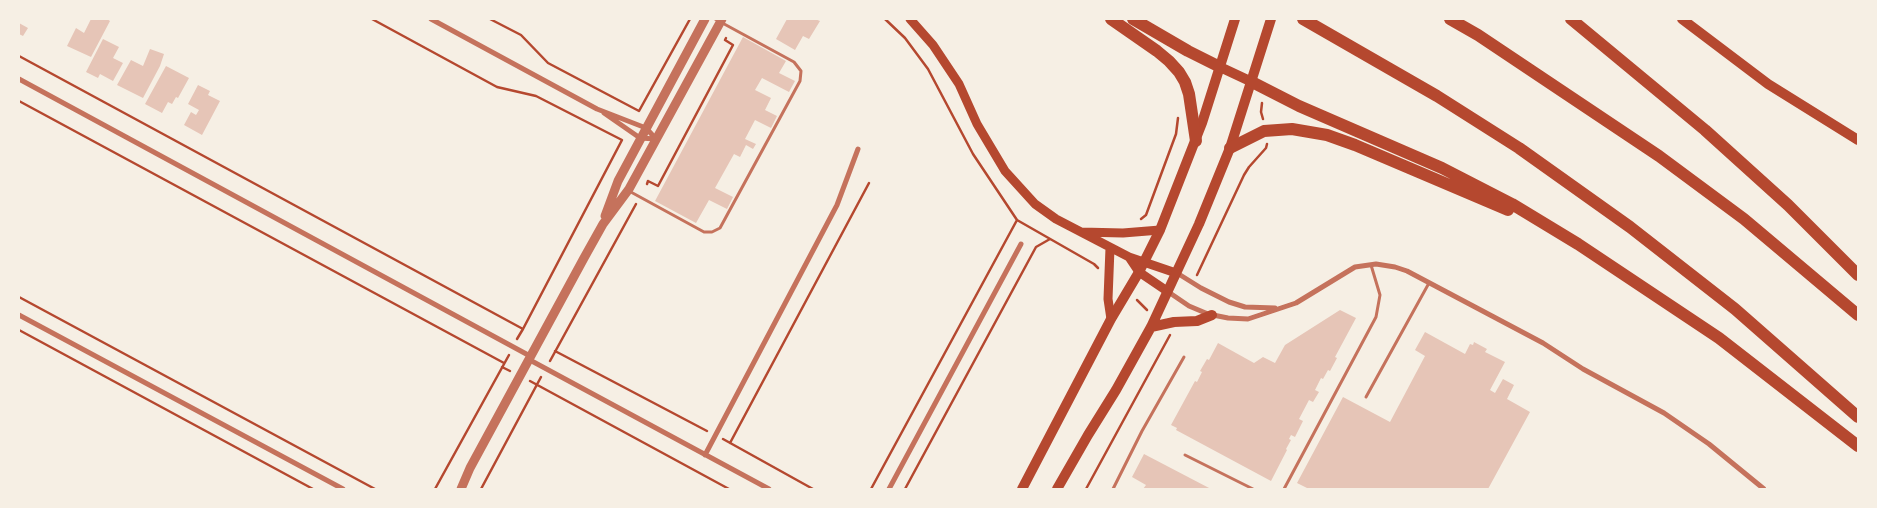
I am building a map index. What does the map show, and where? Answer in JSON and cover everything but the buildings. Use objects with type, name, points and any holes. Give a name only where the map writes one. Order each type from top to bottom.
[{"type":"highway","points":[[1111,19],[1169,61],[1185,82],[1190,94],[1196,142]]},
{"type":"highway","points":[[1133,19],[1220,67]]},
{"type":"highway","points":[[1303,19],[1436,96],[1518,148],[1622,221],[1735,308],[1858,417]]},
{"type":"highway","points":[[1450,19],[1478,35],[1659,156],[1744,219],[1858,315]]},
{"type":"highway","points":[[1571,19],[1731,153],[1788,205],[1858,275]]},
{"type":"highway","points":[[1252,82],[1299,106],[1442,168],[1512,204],[1578,244],[1719,338],[1858,446]]},
{"type":"highway","points":[[1230,148],[1264,131],[1292,128],[1327,135],[1470,194],[1578,244]]},
{"type":"main road","points":[[910,19],[933,45],[959,84],[976,124],[1005,171],[1036,204],[1056,219],[1110,248],[1129,257],[1176,272]]},
{"type":"main road","points":[[1057,489],[1116,390],[1150,327],[1210,198],[1230,148],[1271,19]]},
{"type":"main road","points":[[1682,19],[1768,84],[1858,140]]},
{"type":"main road","points":[[1022,489],[1160,230],[1196,142],[1234,23]]},
{"type":"main road","points":[[1220,67],[1252,82]]},
{"type":"main road","points":[[1079,232],[1160,230]]},
{"type":"main road","points":[[1110,248],[1108,299],[1111,319]]},
{"type":"main road","points":[[1129,257],[1139,272],[1167,291]]},
{"type":"main road","points":[[1150,327],[1174,322],[1197,322],[1212,315]]},
{"type":"street","points":[[431,19],[598,109],[646,128],[656,140]]},
{"type":"street","points":[[603,224],[618,181],[705,19]]},
{"type":"street","points":[[461,489],[470,468],[519,375],[603,224],[628,191],[719,20]]},
{"type":"street","points":[[19,79],[513,347],[546,369],[769,489]]},
{"type":"street","points":[[598,109],[627,131],[640,138],[656,140]]},
{"type":"street","points":[[704,455],[837,205],[858,149]]},
{"type":"street","points":[[889,489],[1021,244]]},
{"type":"street","points":[[1167,291],[1189,306],[1212,315],[1248,319],[1296,303],[1355,266],[1371,264],[1395,267],[1407,271],[1543,343],[1583,369],[1664,413],[1716,449],[1764,489]]},
{"type":"street","points":[[1176,272],[1213,295],[1245,307],[1261,309],[1280,308]]},
{"type":"street","points":[[19,315],[343,489]]},
{"type":"street","points":[[454,489],[470,468]]},
{"type":"lane","points":[[628,191],[704,232],[712,232],[720,228],[800,81],[801,71],[794,62],[719,20]]},
{"type":"lane","points":[[1284,489],[1376,317],[1380,295],[1371,264]]},
{"type":"lane","points":[[1366,397],[1429,283]]},
{"type":"lane","points":[[1113,489],[1184,357]]},
{"type":"lane","points":[[1184,455],[1253,489]]},
{"type":"path","points":[[372,19],[497,87],[536,96],[622,140]]},
{"type":"path","points":[[490,19],[521,35],[548,63],[639,111]]},
{"type":"path","points":[[632,122],[690,19]]},
{"type":"path","points":[[885,19],[905,38],[928,69],[973,154],[1017,220],[1094,264],[1099,270],[1101,278],[1109,280]]},
{"type":"path","points":[[481,489],[648,181],[658,186],[733,45],[725,40]]},
{"type":"path","points":[[19,56],[523,329]]},
{"type":"path","points":[[19,101],[504,363]]},
{"type":"path","points":[[1262,102],[1261,112],[1263,119]]},
{"type":"path","points":[[1135,232],[1138,222],[1146,215],[1150,206],[1176,134],[1178,116]]},
{"type":"path","points":[[435,489],[523,329],[627,131]]},
{"type":"path","points":[[1193,283],[1244,175],[1256,157],[1266,148],[1266,139]]},
{"type":"path","points":[[730,443],[869,183]]},
{"type":"path","points":[[872,489],[1017,220]]},
{"type":"path","points":[[905,489],[1036,247],[1050,239]]},
{"type":"path","points":[[1129,290],[1145,309],[1158,311]]},
{"type":"path","points":[[19,297],[375,489]]},
{"type":"path","points":[[1086,489],[1172,333],[1174,322]]},
{"type":"path","points":[[19,330],[313,489]]},
{"type":"path","points":[[555,351],[814,489]]},
{"type":"path","points":[[502,367],[729,489]]}]
